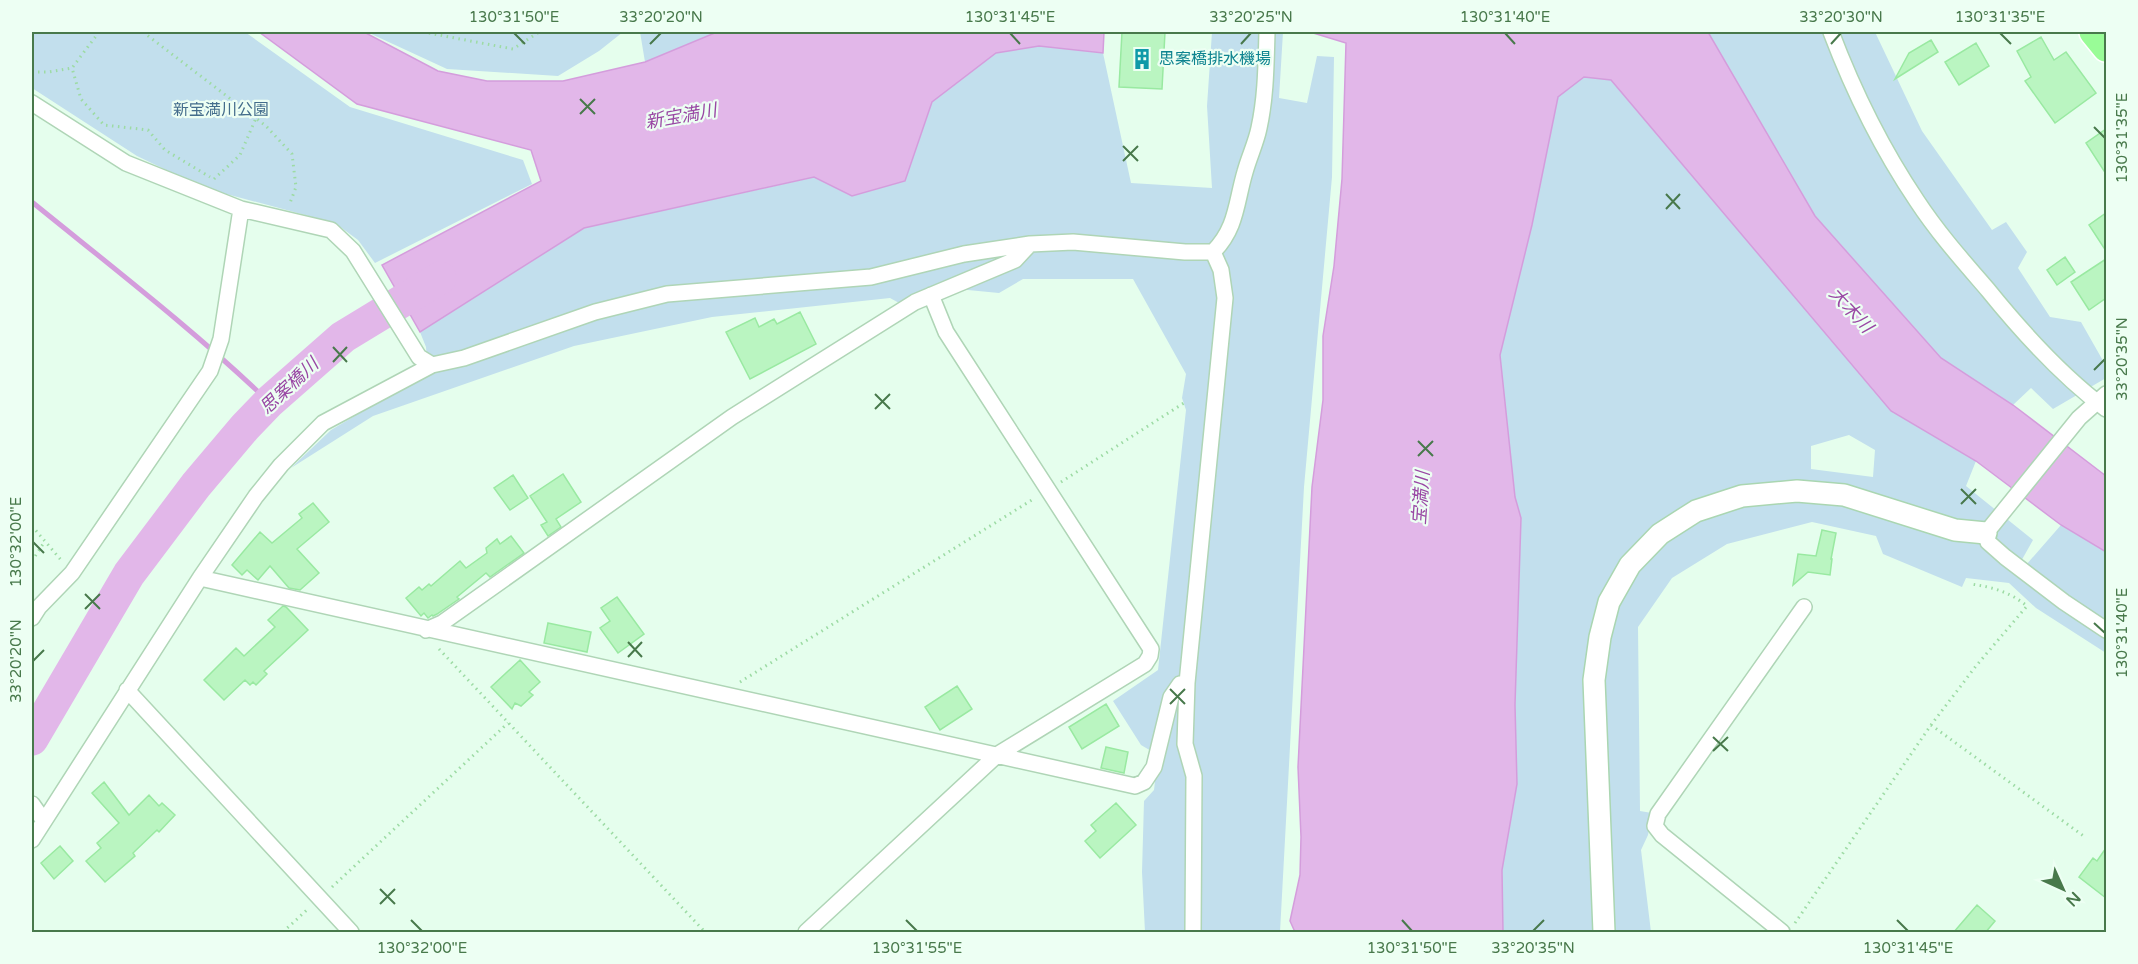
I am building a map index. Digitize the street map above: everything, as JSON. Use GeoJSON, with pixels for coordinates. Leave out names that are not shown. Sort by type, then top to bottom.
{"type":"FeatureCollection","features":[{"type":"Feature","properties":{"kind":"highway"},"geometry":{"type":"LineString","coordinates":[[2093,32],[2106,48]]}},
{"type":"Feature","properties":{"kind":"street"},"geometry":{"type":"LineString","coordinates":[[32,840],[127,690],[256,496],[280,465],[323,423],[425,361],[464,358],[595,312],[667,294],[871,277],[964,254],[1030,244],[1073,242],[1185,252],[1213,252],[1232,228],[1245,172],[1259,130],[1265,87],[1266,32]]}},
{"type":"Feature","properties":{"kind":"street"},"geometry":{"type":"LineString","coordinates":[[1831,32],[1849,80],[1917,200],[1946,241],[2035,344],[2103,401],[2079,418],[1986,533]]}},
{"type":"Feature","properties":{"kind":"street"},"geometry":{"type":"LineString","coordinates":[[32,103],[126,163],[241,208],[331,230],[353,251],[425,361]]}},
{"type":"Feature","properties":{"kind":"street"},"geometry":{"type":"LineString","coordinates":[[32,618],[39,607],[72,573],[210,371],[221,339],[241,208]]}},
{"type":"Feature","properties":{"kind":"street"},"geometry":{"type":"LineString","coordinates":[[426,630],[442,623],[732,417],[915,303],[1014,260],[1030,244]]}},
{"type":"Feature","properties":{"kind":"street"},"geometry":{"type":"LineString","coordinates":[[1193,933],[1194,776],[1185,744],[1187,683],[1225,298],[1221,270],[1213,252]]}},
{"type":"Feature","properties":{"kind":"street"},"geometry":{"type":"LineString","coordinates":[[806,933],[997,755],[1145,664],[1150,656],[1151,649],[946,332],[931,295]]}},
{"type":"Feature","properties":{"kind":"street"},"geometry":{"type":"LineString","coordinates":[[1604,933],[1594,680],[1600,637],[1609,602],[1630,565],[1660,534],[1696,511],[1742,496],[1797,491],[1844,495],[1955,530],[1986,533]]}},
{"type":"Feature","properties":{"kind":"street"},"geometry":{"type":"LineString","coordinates":[[1986,533],[1988,542],[2005,557],[2064,602],[2106,630]]}},
{"type":"Feature","properties":{"kind":"street"},"geometry":{"type":"LineString","coordinates":[[200,578],[1135,786],[1144,782],[1154,767],[1171,697],[1180,684],[1187,683]]}},
{"type":"Feature","properties":{"kind":"street"},"geometry":{"type":"LineString","coordinates":[[1788,928],[1662,835],[1655,826],[1658,814],[1804,607]]}},
{"type":"Feature","properties":{"kind":"street"},"geometry":{"type":"LineString","coordinates":[[127,690],[351,933]]}},
{"type":"Feature","properties":{"kind":"street"},"geometry":{"type":"LineString","coordinates":[[32,804],[44,821]]}},
{"type":"Feature","properties":{"kind":"path"},"geometry":{"type":"LineString","coordinates":[[32,72],[72,68],[99,32]]}},
{"type":"Feature","properties":{"kind":"path"},"geometry":{"type":"LineString","coordinates":[[143,32],[266,126],[292,154],[296,187],[284,219]]}},
{"type":"Feature","properties":{"kind":"path"},"geometry":{"type":"LineString","coordinates":[[423,32],[513,49],[539,32]]}},
{"type":"Feature","properties":{"kind":"path"},"geometry":{"type":"LineString","coordinates":[[72,68],[81,99],[104,125],[148,130],[165,150],[214,179]]}},
{"type":"Feature","properties":{"kind":"path"},"geometry":{"type":"LineString","coordinates":[[212,197],[214,179],[240,155],[256,118]]}},
{"type":"Feature","properties":{"kind":"path"},"geometry":{"type":"LineString","coordinates":[[721,694],[1187,401]]}},
{"type":"Feature","properties":{"kind":"path"},"geometry":{"type":"LineString","coordinates":[[32,526],[72,573]]}},
{"type":"Feature","properties":{"kind":"path"},"geometry":{"type":"LineString","coordinates":[[32,561],[45,541]]}},
{"type":"Feature","properties":{"kind":"path"},"geometry":{"type":"LineString","coordinates":[[1788,928],[1931,725],[1976,666],[2027,606],[1995,588],[1971,584]]}},
{"type":"Feature","properties":{"kind":"path"},"geometry":{"type":"LineString","coordinates":[[426,630],[432,641],[705,933]]}},
{"type":"Feature","properties":{"kind":"path"},"geometry":{"type":"LineString","coordinates":[[283,933],[508,723]]}},
{"type":"Feature","properties":{"kind":"path"},"geometry":{"type":"LineString","coordinates":[[1931,725],[2085,837]]}},
{"type":"Feature","properties":{"kind":"green space","name":"新宝満川公園"},"geometry":{"type":"Polygon","coordinates":[[[32,32],[245,32],[350,107],[523,160],[532,184],[375,263],[358,240],[335,223],[204,188],[137,156],[32,88],[32,32]]]}},
{"type":"Feature","properties":{"kind":"green space"},"geometry":{"type":"Polygon","coordinates":[[[367,32],[623,32],[599,51],[558,76],[447,69],[367,32]]]}},
{"type":"Feature","properties":{"kind":"green space"},"geometry":{"type":"Polygon","coordinates":[[[640,32],[717,32],[645,62],[640,32]]]}},
{"type":"Feature","properties":{"kind":"green space"},"geometry":{"type":"Polygon","coordinates":[[[1212,32],[1283,32],[1279,98],[1307,103],[1317,56],[1334,57],[1332,177],[1304,487],[1280,932],[1145,932],[1142,872],[1144,801],[1154,790],[1158,755],[1141,745],[1113,701],[1158,670],[1186,410],[1182,398],[1186,374],[1133,279],[1023,279],[999,293],[937,287],[901,304],[890,298],[712,317],[574,346],[373,416],[291,468],[331,430],[428,373],[426,347],[420,332],[584,228],[815,177],[852,196],[905,181],[932,102],[996,53],[1039,46],[1103,53],[1131,183],[1212,188],[1207,106],[1212,32]]]}},
{"type":"Feature","properties":{"kind":"green space"},"geometry":{"type":"Polygon","coordinates":[[[1708,32],[1875,32],[1922,131],[1992,230],[2006,222],[2027,252],[2018,268],[2050,317],[2081,322],[2106,366],[2106,378],[2053,409],[2031,388],[2013,405],[1941,358],[1815,216],[1708,32]]]}},
{"type":"Feature","properties":{"kind":"green space"},"geometry":{"type":"Polygon","coordinates":[[[1584,77],[1611,80],[1891,411],[1976,461],[1966,486],[2033,540],[2015,572],[2106,637],[2106,653],[2036,608],[2009,583],[1966,578],[1962,587],[1883,554],[1876,536],[1812,522],[1727,544],[1672,578],[1638,627],[1640,811],[1652,813],[1648,835],[1641,850],[1651,932],[1503,932],[1502,870],[1517,784],[1515,705],[1521,518],[1515,497],[1500,355],[1532,225],[1558,97],[1584,77]],[[1849,435],[1811,446],[1811,469],[1873,477],[1875,450],[1849,435]]]}},
{"type":"Feature","properties":{"kind":"green space"},"geometry":{"type":"Polygon","coordinates":[[[2061,525],[2106,552],[2106,627],[2026,565],[2061,525]]]}},
{"type":"Feature","properties":{"kind":"water","name":"新宝満川"},"geometry":{"type":"Polygon","coordinates":[[[259,32],[364,32],[438,71],[487,81],[563,81],[645,62],[717,32],[1104,32],[1103,53],[1039,46],[996,53],[932,102],[905,181],[852,196],[814,177],[584,228],[420,332],[382,265],[541,181],[531,150],[357,104],[259,32]]]}},
{"type":"Feature","properties":{"kind":"water"},"geometry":{"type":"Polygon","coordinates":[[[1310,32],[1708,32],[1815,216],[1941,358],[2013,405],[2106,476],[2106,552],[2061,525],[1976,461],[1891,411],[1611,80],[1584,77],[1558,97],[1532,225],[1500,355],[1515,497],[1521,518],[1515,705],[1517,784],[1502,870],[1503,932],[1295,932],[1290,921],[1300,875],[1298,767],[1312,487],[1323,400],[1323,336],[1334,266],[1342,179],[1346,43],[1310,32]]]}},
{"type":"Feature","properties":{"kind":"building","name":"思案橋排水機場"},"geometry":{"type":"Polygon","coordinates":[[[1122,32],[1165,32],[1162,89],[1119,87],[1122,32]]]}},
{"type":"Feature","properties":{"kind":"building"},"geometry":{"type":"Polygon","coordinates":[[[2041,37],[2054,60],[2066,52],[2096,93],[2055,123],[2025,81],[2031,77],[2017,51],[2041,37]]]}},
{"type":"Feature","properties":{"kind":"building"},"geometry":{"type":"Polygon","coordinates":[[[1931,40],[1938,52],[1895,79],[1909,53],[1931,40]]]}},
{"type":"Feature","properties":{"kind":"building"},"geometry":{"type":"Polygon","coordinates":[[[1976,43],[1989,66],[1959,85],[1945,62],[1976,43]]]}},
{"type":"Feature","properties":{"kind":"building"},"geometry":{"type":"Polygon","coordinates":[[[2106,129],[2106,174],[2086,143],[2106,129]]]}},
{"type":"Feature","properties":{"kind":"building"},"geometry":{"type":"Polygon","coordinates":[[[2106,213],[2106,251],[2089,225],[2106,213]]]}},
{"type":"Feature","properties":{"kind":"building"},"geometry":{"type":"Polygon","coordinates":[[[2065,257],[2075,272],[2057,285],[2047,270],[2065,257]]]}},
{"type":"Feature","properties":{"kind":"building"},"geometry":{"type":"Polygon","coordinates":[[[2106,259],[2106,298],[2089,310],[2071,282],[2106,259]]]}},
{"type":"Feature","properties":{"kind":"building"},"geometry":{"type":"Polygon","coordinates":[[[800,312],[816,344],[750,379],[726,332],[755,318],[759,327],[774,319],[777,324],[800,312]]]}},
{"type":"Feature","properties":{"kind":"building"},"geometry":{"type":"Polygon","coordinates":[[[563,474],[581,502],[556,519],[561,527],[548,536],[541,525],[547,522],[530,496],[563,474]]]}},
{"type":"Feature","properties":{"kind":"building"},"geometry":{"type":"Polygon","coordinates":[[[513,475],[528,498],[510,510],[494,488],[513,475]]]}},
{"type":"Feature","properties":{"kind":"building"},"geometry":{"type":"Polygon","coordinates":[[[313,503],[329,522],[297,549],[319,573],[300,590],[289,588],[270,566],[258,580],[247,570],[242,575],[232,565],[260,532],[272,543],[302,518],[299,514],[313,503]]]}},
{"type":"Feature","properties":{"kind":"building"},"geometry":{"type":"Polygon","coordinates":[[[1822,530],[1836,533],[1830,575],[1808,572],[1793,585],[1798,554],[1816,556],[1822,530]]]}},
{"type":"Feature","properties":{"kind":"building"},"geometry":{"type":"Polygon","coordinates":[[[511,536],[524,553],[490,577],[486,573],[457,597],[459,599],[437,614],[428,618],[424,613],[421,616],[406,598],[419,587],[422,590],[429,584],[431,586],[460,561],[466,568],[487,553],[486,548],[497,539],[500,544],[511,536]]]}},
{"type":"Feature","properties":{"kind":"building"},"geometry":{"type":"Polygon","coordinates":[[[617,597],[644,634],[618,653],[600,628],[610,621],[601,608],[617,597]]]}},
{"type":"Feature","properties":{"kind":"building"},"geometry":{"type":"Polygon","coordinates":[[[283,606],[308,630],[264,671],[267,674],[256,685],[253,682],[250,685],[245,680],[224,700],[204,680],[236,648],[244,656],[275,627],[268,620],[283,606]]]}},
{"type":"Feature","properties":{"kind":"building"},"geometry":{"type":"Polygon","coordinates":[[[548,623],[591,632],[587,652],[544,643],[548,623]]]}},
{"type":"Feature","properties":{"kind":"building"},"geometry":{"type":"Polygon","coordinates":[[[520,660],[540,682],[529,692],[533,695],[521,706],[515,703],[512,709],[491,687],[520,660]]]}},
{"type":"Feature","properties":{"kind":"building"},"geometry":{"type":"Polygon","coordinates":[[[957,686],[972,709],[940,730],[925,707],[957,686]]]}},
{"type":"Feature","properties":{"kind":"building"},"geometry":{"type":"Polygon","coordinates":[[[1106,704],[1119,726],[1082,749],[1069,727],[1106,704]]]}},
{"type":"Feature","properties":{"kind":"building"},"geometry":{"type":"Polygon","coordinates":[[[1106,747],[1128,752],[1124,773],[1101,768],[1106,747]]]}},
{"type":"Feature","properties":{"kind":"building"},"geometry":{"type":"Polygon","coordinates":[[[104,782],[129,815],[149,795],[159,806],[162,803],[175,815],[159,832],[157,830],[133,853],[135,856],[105,882],[86,861],[101,848],[97,843],[119,823],[92,793],[104,782]]]}},
{"type":"Feature","properties":{"kind":"building"},"geometry":{"type":"Polygon","coordinates":[[[1116,803],[1136,825],[1100,858],[1085,841],[1096,831],[1091,825],[1116,803]]]}},
{"type":"Feature","properties":{"kind":"building"},"geometry":{"type":"Polygon","coordinates":[[[60,846],[73,861],[54,879],[41,863],[60,846]]]}},
{"type":"Feature","properties":{"kind":"building"},"geometry":{"type":"Polygon","coordinates":[[[2106,848],[2106,898],[2079,877],[2093,858],[2097,861],[2106,848]]]}},
{"type":"Feature","properties":{"kind":"building"},"geometry":{"type":"Polygon","coordinates":[[[1977,905],[1995,921],[1985,933],[1953,933],[1977,905]]]}},
{"type":"Feature","properties":{"kind":"waterway"},"geometry":{"type":"LineString","coordinates":[[32,202],[182,324],[269,402]]}},
{"type":"Feature","properties":{"kind":"waterway","name":"思案橋川"},"geometry":{"type":"LineString","coordinates":[[32,739],[129,574],[196,485],[245,427],[269,402],[343,337],[440,278]]}},
{"type":"Feature","properties":{"kind":"place","name":"思案橋排水機場"},"geometry":{"type":"Point","coordinates":[1142,59]}},
{"type":"Feature","properties":{"kind":"water label","name":"大木川"},"geometry":{"type":"Point","coordinates":[1851,310]}},
{"type":"Feature","properties":{"kind":"water label","name":"宝満川"},"geometry":{"type":"Point","coordinates":[1421,498]}}]}
